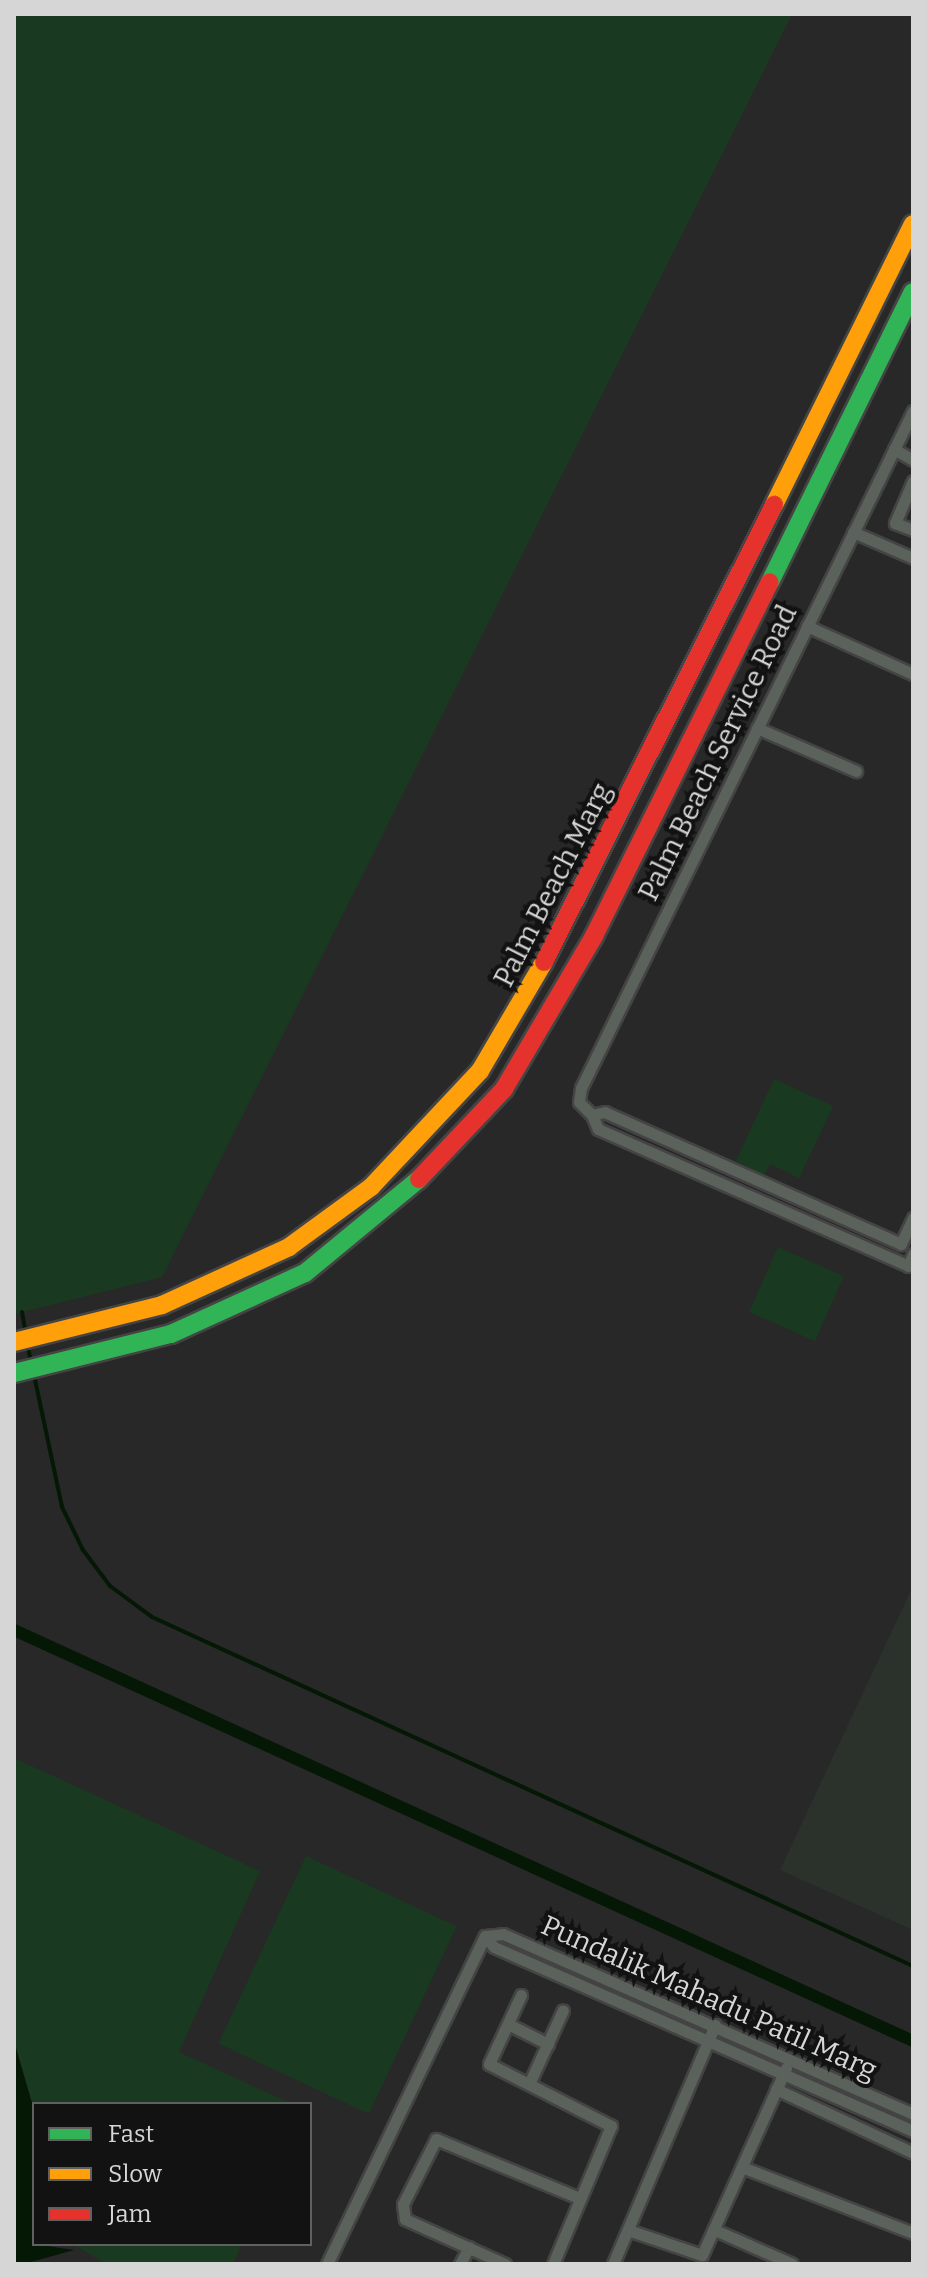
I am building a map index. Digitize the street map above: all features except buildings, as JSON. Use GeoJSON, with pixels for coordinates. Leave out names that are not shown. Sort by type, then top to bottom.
{"type":"FeatureCollection","features":[{"type":"Feature","properties":{"kind":"main road","name":"Palm Beach Marg"},"geometry":{"type":"LineString","coordinates":[[14,1342],[162,1305],[289,1247],[371,1187],[480,1071],[568,922],[913,224]]}},
{"type":"Feature","properties":{"kind":"main road","name":"Palm Beach Marg"},"geometry":{"type":"LineString","coordinates":[[14,1373],[171,1334],[305,1273],[390,1210],[504,1089],[594,936],[913,292]]}},
{"type":"Feature","properties":{"kind":"street","name":"Palm Beach Service Road"},"geometry":{"type":"LineString","coordinates":[[592,1115],[579,1102],[581,1088],[913,411]]}},
{"type":"Feature","properties":{"kind":"street"},"geometry":{"type":"LineString","coordinates":[[894,449],[913,460]]}},
{"type":"Feature","properties":{"kind":"street"},"geometry":{"type":"LineString","coordinates":[[913,481],[895,523],[913,530]]}},
{"type":"Feature","properties":{"kind":"street"},"geometry":{"type":"LineString","coordinates":[[853,532],[913,558]]}},
{"type":"Feature","properties":{"kind":"street"},"geometry":{"type":"LineString","coordinates":[[807,626],[913,674]]}},
{"type":"Feature","properties":{"kind":"street"},"geometry":{"type":"LineString","coordinates":[[757,728],[856,771]]}},
{"type":"Feature","properties":{"kind":"street"},"geometry":{"type":"LineString","coordinates":[[901,1244],[605,1112],[592,1115],[598,1129],[908,1266]]}},
{"type":"Feature","properties":{"kind":"street"},"geometry":{"type":"LineString","coordinates":[[908,1266],[901,1244],[913,1218]]}},
{"type":"Feature","properties":{"kind":"street"},"geometry":{"type":"LineString","coordinates":[[908,1266],[913,1254]]}},
{"type":"Feature","properties":{"kind":"street","name":"Pundalik Mahadu Patil Marg"},"geometry":{"type":"LineString","coordinates":[[485,1936],[503,1934],[913,2114]]}},
{"type":"Feature","properties":{"kind":"street"},"geometry":{"type":"LineString","coordinates":[[327,2264],[485,1936]]}},
{"type":"Feature","properties":{"kind":"street","name":"Pundalik Mahadu Patil Marg"},"geometry":{"type":"LineString","coordinates":[[485,1936],[494,1947],[707,2044],[913,2131]]}},
{"type":"Feature","properties":{"kind":"street"},"geometry":{"type":"LineString","coordinates":[[521,1995],[489,2064],[611,2126],[553,2264]]}},
{"type":"Feature","properties":{"kind":"street"},"geometry":{"type":"LineString","coordinates":[[529,2084],[563,2010]]}},
{"type":"Feature","properties":{"kind":"street"},"geometry":{"type":"LineString","coordinates":[[508,2024],[548,2044]]}},
{"type":"Feature","properties":{"kind":"street"},"geometry":{"type":"LineString","coordinates":[[613,2264],[715,2025]]}},
{"type":"Feature","properties":{"kind":"street"},"geometry":{"type":"LineString","coordinates":[[628,2230],[696,2256],[715,2230],[790,2060]]}},
{"type":"Feature","properties":{"kind":"street"},"geometry":{"type":"LineString","coordinates":[[776,2089],[913,2153]]}},
{"type":"Feature","properties":{"kind":"street"},"geometry":{"type":"LineString","coordinates":[[505,2264],[401,2211],[436,2139],[579,2198]]}},
{"type":"Feature","properties":{"kind":"street"},"geometry":{"type":"LineString","coordinates":[[742,2167],[913,2233]]}},
{"type":"Feature","properties":{"kind":"street"},"geometry":{"type":"LineString","coordinates":[[715,2230],[788,2263]]}},
{"type":"Feature","properties":{"kind":"street"},"geometry":{"type":"LineString","coordinates":[[460,2264],[469,2247]]}},
{"type":"Feature","properties":{"kind":"shaded area"},"geometry":{"type":"Polygon","coordinates":[[[913,1586],[913,1930],[780,1870],[913,1586]]]}},
{"type":"Feature","properties":{"kind":"shaded area"},"geometry":{"type":"Polygon","coordinates":[[[14,2041],[32,2103],[32,2246],[74,2250],[14,2264],[14,2041]]]}},
{"type":"Feature","properties":{"kind":"green space"},"geometry":{"type":"Polygon","coordinates":[[[14,14],[792,14],[162,1277],[14,1314],[14,14]]]}},
{"type":"Feature","properties":{"kind":"green space"},"geometry":{"type":"Polygon","coordinates":[[[774,1079],[833,1106],[799,1178],[770,1164],[764,1175],[736,1161],[774,1079]]]}},
{"type":"Feature","properties":{"kind":"green space"},"geometry":{"type":"Polygon","coordinates":[[[778,1247],[844,1276],[815,1341],[749,1312],[778,1247]]]}},
{"type":"Feature","properties":{"kind":"green space"},"geometry":{"type":"Polygon","coordinates":[[[14,1758],[260,1871],[179,2052],[288,2102],[32,2103],[14,2041],[14,1758]]]}},
{"type":"Feature","properties":{"kind":"green space"},"geometry":{"type":"Polygon","coordinates":[[[306,1856],[456,1926],[369,2114],[219,2044],[306,1856]]]}},
{"type":"Feature","properties":{"kind":"green space"},"geometry":{"type":"Polygon","coordinates":[[[76,2246],[241,2246],[233,2264],[106,2264],[76,2246]]]}},
{"type":"Feature","properties":{"kind":"waterway"},"geometry":{"type":"LineString","coordinates":[[22,1312],[26,1334]]}},
{"type":"Feature","properties":{"kind":"waterway"},"geometry":{"type":"LineString","coordinates":[[27,1343],[31,1362]]}},
{"type":"Feature","properties":{"kind":"waterway"},"geometry":{"type":"LineString","coordinates":[[34,1375],[62,1507],[83,1550],[110,1586],[152,1617],[913,1966]]}},
{"type":"Feature","properties":{"kind":"waterway"},"geometry":{"type":"LineString","coordinates":[[14,1630],[913,2041]]}},
{"type":"Feature","properties":{"kind":"traffic: fast"},"geometry":{"type":"LineString","coordinates":[[770,582],[913,292]]}},
{"type":"Feature","properties":{"kind":"traffic: fast"},"geometry":{"type":"LineString","coordinates":[[14,1373],[171,1334],[305,1273],[419,1179]]}},
{"type":"Feature","properties":{"kind":"traffic: slow"},"geometry":{"type":"LineString","coordinates":[[774,505],[913,224]]}},
{"type":"Feature","properties":{"kind":"traffic: slow"},"geometry":{"type":"LineString","coordinates":[[14,1342],[162,1305],[289,1247],[371,1187],[480,1071],[544,962]]}},
{"type":"Feature","properties":{"kind":"traffic: jam"},"geometry":{"type":"LineString","coordinates":[[544,962],[774,505]]}},
{"type":"Feature","properties":{"kind":"traffic: jam"},"geometry":{"type":"LineString","coordinates":[[419,1179],[504,1089],[594,936],[770,582]]}}]}
